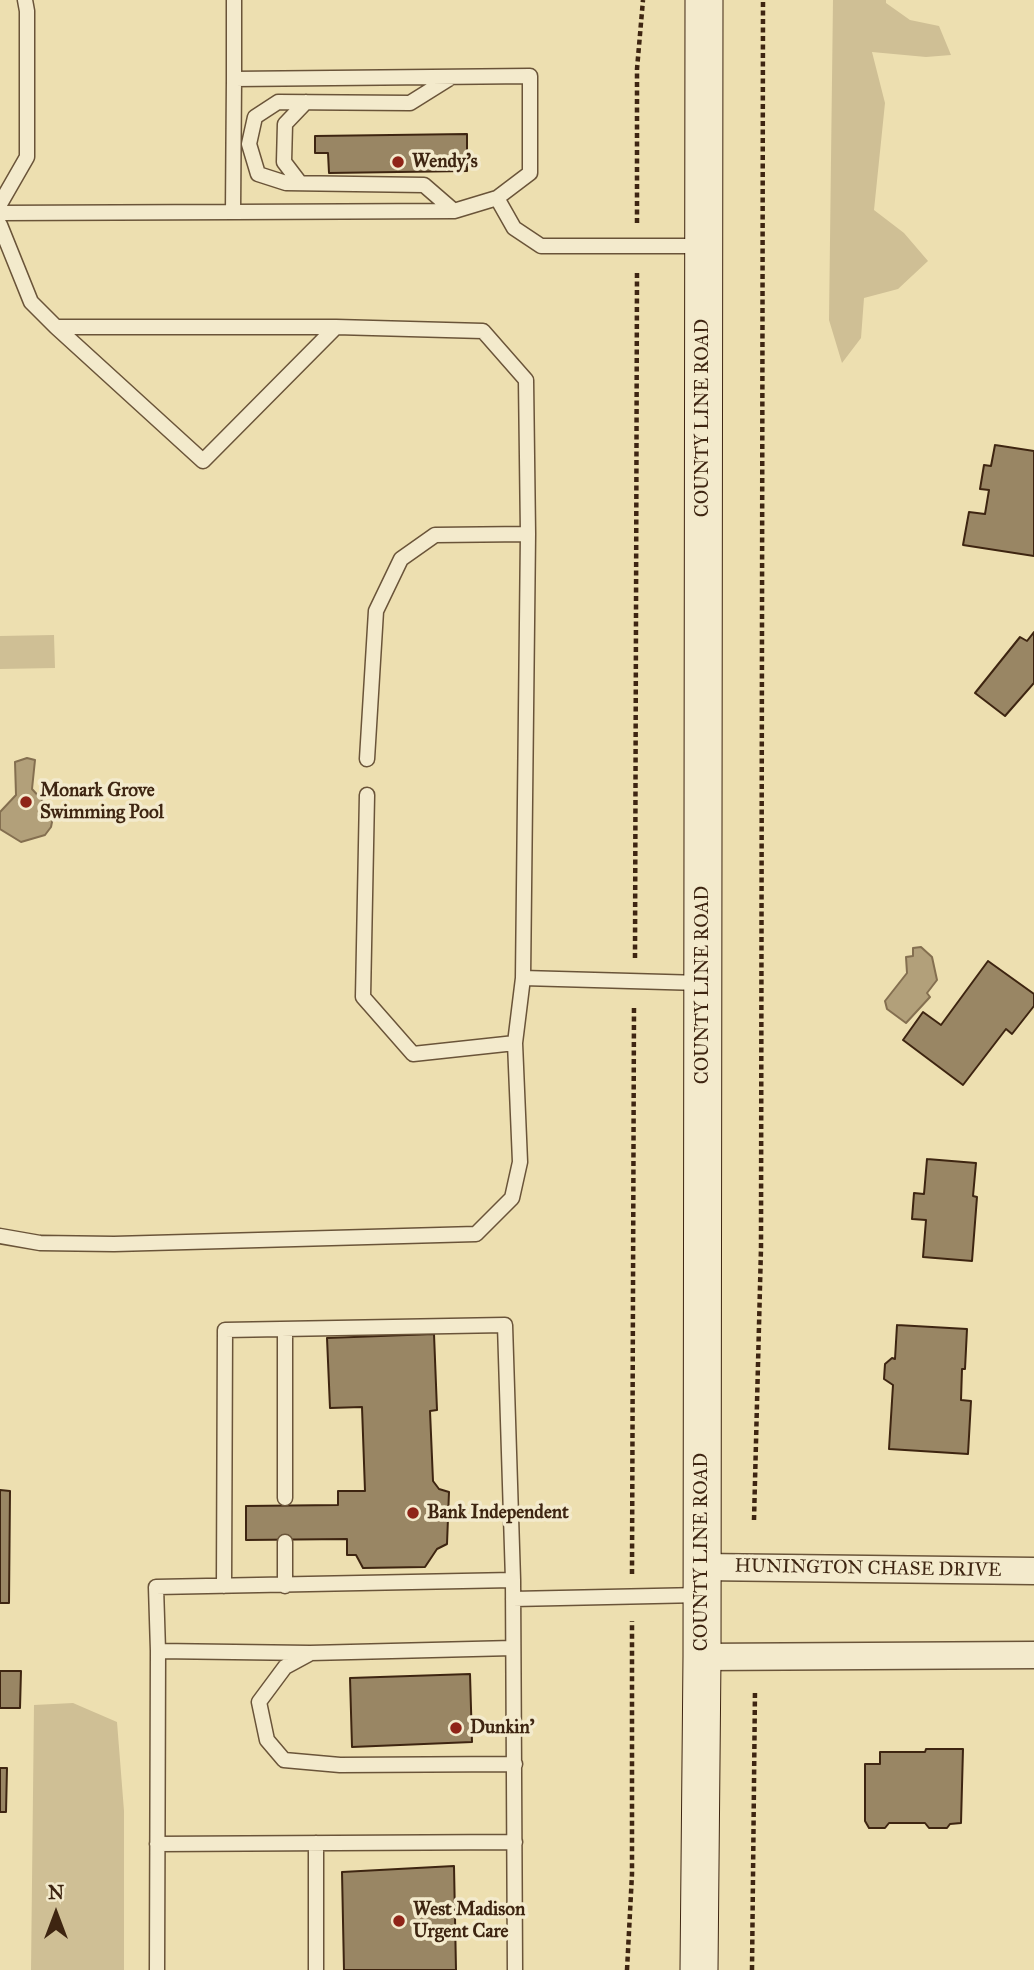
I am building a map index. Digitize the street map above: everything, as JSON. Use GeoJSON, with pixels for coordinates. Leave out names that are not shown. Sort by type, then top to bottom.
{"type":"FeatureCollection","features":[{"type":"Feature","properties":{"kind":"main road","name":"COUNTY LINE ROAD"},"geometry":{"type":"LineString","coordinates":[[699,1970],[702,1657],[704,0]]}},
{"type":"Feature","properties":{"kind":"street","name":"HUNINGTON CHASE DRIVE"},"geometry":{"type":"LineString","coordinates":[[702,1581],[1034,1571]]}},
{"type":"Feature","properties":{"kind":"street"},"geometry":{"type":"LineString","coordinates":[[702,1657],[1034,1656]]}},
{"type":"Feature","properties":{"kind":"lane"},"geometry":{"type":"LineString","coordinates":[[0,204],[27,157],[25,0]]}},
{"type":"Feature","properties":{"kind":"lane"},"geometry":{"type":"LineString","coordinates":[[233,212],[234,0]]}},
{"type":"Feature","properties":{"kind":"lane"},"geometry":{"type":"LineString","coordinates":[[0,213],[454,211],[497,198],[530,173],[530,76],[234,79]]}},
{"type":"Feature","properties":{"kind":"lane"},"geometry":{"type":"LineString","coordinates":[[451,77],[410,103],[278,103],[255,117],[249,144],[258,174],[286,183],[424,184],[454,211]]}},
{"type":"Feature","properties":{"kind":"lane"},"geometry":{"type":"LineString","coordinates":[[300,183],[284,162],[285,124],[306,103]]}},
{"type":"Feature","properties":{"kind":"lane"},"geometry":{"type":"LineString","coordinates":[[497,198],[514,228],[541,246],[704,246]]}},
{"type":"Feature","properties":{"kind":"lane"},"geometry":{"type":"LineString","coordinates":[[0,225],[31,302],[203,461],[336,327]]}},
{"type":"Feature","properties":{"kind":"lane"},"geometry":{"type":"LineString","coordinates":[[0,1236],[40,1243],[114,1244],[476,1234],[512,1198],[520,1162],[515,1043],[523,978],[528,534],[526,380],[483,331],[336,327],[56,327]]}},
{"type":"Feature","properties":{"kind":"lane"},"geometry":{"type":"LineString","coordinates":[[367,760],[376,611],[401,559],[435,535],[528,534]]}},
{"type":"Feature","properties":{"kind":"lane"},"geometry":{"type":"LineString","coordinates":[[367,795],[363,997],[414,1054],[515,1043]]}},
{"type":"Feature","properties":{"kind":"lane"},"geometry":{"type":"LineString","coordinates":[[523,978],[703,984]]}},
{"type":"Feature","properties":{"kind":"lane"},"geometry":{"type":"LineString","coordinates":[[224,1586],[225,1330],[505,1325],[513,1580],[515,1970]]}},
{"type":"Feature","properties":{"kind":"lane"},"geometry":{"type":"LineString","coordinates":[[285,1329],[285,1498]]}},
{"type":"Feature","properties":{"kind":"lane"},"geometry":{"type":"LineString","coordinates":[[285,1542],[285,1586]]}},
{"type":"Feature","properties":{"kind":"lane"},"geometry":{"type":"LineString","coordinates":[[157,1970],[156,1587],[513,1580]]}},
{"type":"Feature","properties":{"kind":"lane"},"geometry":{"type":"LineString","coordinates":[[513,1599],[702,1581]]}},
{"type":"Feature","properties":{"kind":"lane"},"geometry":{"type":"LineString","coordinates":[[158,1651],[310,1653],[513,1648]]}},
{"type":"Feature","properties":{"kind":"lane"},"geometry":{"type":"LineString","coordinates":[[310,1653],[285,1667],[259,1702],[267,1740],[284,1760],[340,1765],[515,1764]]}},
{"type":"Feature","properties":{"kind":"lane"},"geometry":{"type":"LineString","coordinates":[[157,1844],[515,1842]]}},
{"type":"Feature","properties":{"kind":"lane"},"geometry":{"type":"LineString","coordinates":[[316,1843],[316,1970]]}},
{"type":"Feature","properties":{"kind":"path"},"geometry":{"type":"LineString","coordinates":[[754,1520],[761,1248],[762,0]]}},
{"type":"Feature","properties":{"kind":"path"},"geometry":{"type":"LineString","coordinates":[[752,1970],[755,1690]]}},
{"type":"Feature","properties":{"kind":"shaded area"},"geometry":{"type":"Polygon","coordinates":[[[833,0],[886,0],[886,3],[910,20],[939,26],[951,55],[926,57],[872,52],[885,103],[874,210],[904,233],[928,261],[898,289],[864,298],[861,338],[842,363],[829,320],[833,0]]]}},
{"type":"Feature","properties":{"kind":"shaded area"},"geometry":{"type":"Polygon","coordinates":[[[54,635],[55,668],[0,669],[0,636],[54,635]]]}},
{"type":"Feature","properties":{"kind":"shaded area","name":"Monark Grove Swimming Pool"},"geometry":{"type":"Polygon","coordinates":[[[27,758],[35,760],[32,789],[51,810],[53,817],[51,827],[45,835],[21,842],[0,829],[0,812],[16,795],[15,762],[27,758]]]}},
{"type":"Feature","properties":{"kind":"shaded area"},"geometry":{"type":"Polygon","coordinates":[[[921,947],[932,957],[937,980],[927,993],[930,997],[906,1023],[887,1009],[885,1001],[907,973],[906,957],[913,956],[913,948],[921,947]]]}},
{"type":"Feature","properties":{"kind":"shaded area"},"geometry":{"type":"Polygon","coordinates":[[[73,1703],[117,1722],[124,1811],[124,1970],[31,1970],[34,1705],[73,1703]]]}},
{"type":"Feature","properties":{"kind":"building","name":"Wendy's"},"geometry":{"type":"Polygon","coordinates":[[[467,134],[467,171],[329,173],[328,153],[315,153],[315,136],[467,134]]]}},
{"type":"Feature","properties":{"kind":"building"},"geometry":{"type":"Polygon","coordinates":[[[995,445],[1034,451],[1034,556],[963,545],[969,512],[985,514],[989,490],[980,489],[984,465],[991,466],[995,445]]]}},
{"type":"Feature","properties":{"kind":"building"},"geometry":{"type":"Polygon","coordinates":[[[1034,632],[1034,683],[1005,716],[975,693],[1020,637],[1027,641],[1034,632]]]}},
{"type":"Feature","properties":{"kind":"building"},"geometry":{"type":"Polygon","coordinates":[[[988,961],[1034,994],[1034,1006],[1012,1034],[1006,1029],[963,1085],[903,1040],[923,1012],[941,1025],[988,961]]]}},
{"type":"Feature","properties":{"kind":"building"},"geometry":{"type":"Polygon","coordinates":[[[927,1159],[976,1163],[973,1196],[977,1197],[972,1261],[923,1257],[926,1220],[912,1219],[914,1193],[924,1194],[927,1159]]]}},
{"type":"Feature","properties":{"kind":"building"},"geometry":{"type":"Polygon","coordinates":[[[897,1325],[967,1329],[961,1400],[971,1401],[968,1454],[889,1449],[893,1385],[884,1379],[885,1364],[892,1358],[895,1359],[897,1325]]]}},
{"type":"Feature","properties":{"kind":"building"},"geometry":{"type":"Polygon","coordinates":[[[434,1334],[437,1410],[430,1411],[433,1481],[439,1489],[449,1492],[447,1544],[437,1549],[425,1567],[363,1568],[356,1555],[347,1555],[347,1539],[246,1540],[246,1506],[338,1505],[338,1491],[365,1491],[362,1407],[330,1408],[327,1338],[434,1334]]]}},
{"type":"Feature","properties":{"kind":"building"},"geometry":{"type":"Polygon","coordinates":[[[0,1490],[10,1491],[9,1603],[0,1603],[0,1490]]]}},
{"type":"Feature","properties":{"kind":"building"},"geometry":{"type":"Polygon","coordinates":[[[0,1671],[21,1671],[20,1708],[0,1708],[0,1671]]]}},
{"type":"Feature","properties":{"kind":"building"},"geometry":{"type":"Polygon","coordinates":[[[470,1674],[472,1742],[352,1747],[350,1678],[470,1674]]]}},
{"type":"Feature","properties":{"kind":"building"},"geometry":{"type":"Polygon","coordinates":[[[926,1749],[963,1749],[961,1823],[950,1824],[947,1828],[929,1828],[925,1823],[889,1823],[885,1828],[869,1828],[865,1821],[865,1764],[880,1764],[880,1752],[925,1752],[926,1749]]]}},
{"type":"Feature","properties":{"kind":"building"},"geometry":{"type":"Polygon","coordinates":[[[0,1768],[7,1768],[6,1812],[0,1812],[0,1768]]]}},
{"type":"Feature","properties":{"kind":"building","name":"West Madison Urgent Care"},"geometry":{"type":"Polygon","coordinates":[[[454,1866],[456,1970],[344,1970],[342,1872],[454,1866]]]}},
{"type":"Feature","properties":{"kind":"place","name":"Wendy's"},"geometry":{"type":"Point","coordinates":[398,162]}},
{"type":"Feature","properties":{"kind":"place","name":"Monark Grove Swimming Pool"},"geometry":{"type":"Point","coordinates":[26,802]}},
{"type":"Feature","properties":{"kind":"place","name":"Bank Independent"},"geometry":{"type":"Point","coordinates":[413,1513]}},
{"type":"Feature","properties":{"kind":"place","name":"Dunkin'"},"geometry":{"type":"Point","coordinates":[456,1728]}},
{"type":"Feature","properties":{"kind":"place","name":"West Madison Urgent Care"},"geometry":{"type":"Point","coordinates":[399,1921]}}]}
